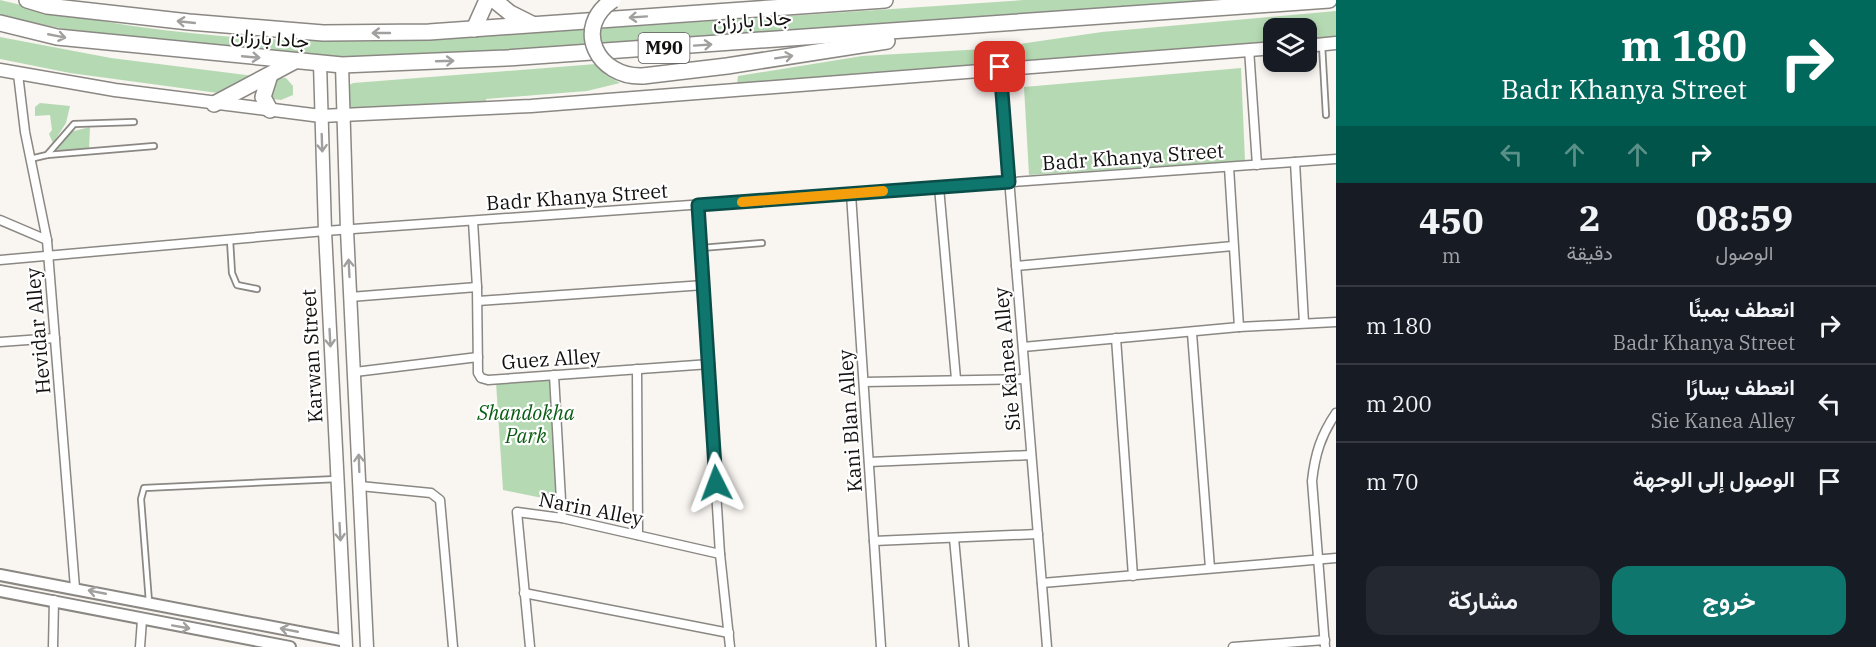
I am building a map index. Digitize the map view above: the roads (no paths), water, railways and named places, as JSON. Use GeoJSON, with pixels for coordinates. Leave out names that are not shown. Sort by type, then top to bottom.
{"type":"FeatureCollection","features":[{"type":"Feature","properties":{"kind":"highway","name":"جادا بارزان"},"geometry":{"type":"LineString","coordinates":[[27,0],[47,6],[189,22],[323,33],[474,29],[885,0]]}},
{"type":"Feature","properties":{"kind":"highway"},"geometry":{"type":"LineString","coordinates":[[474,29],[486,0]]}},
{"type":"Feature","properties":{"kind":"highway"},"geometry":{"type":"LineString","coordinates":[[494,0],[510,13],[535,25]]}},
{"type":"Feature","properties":{"kind":"highway"},"geometry":{"type":"LineString","coordinates":[[613,0],[597,16],[593,28],[593,42],[597,54],[606,66],[619,74],[643,76],[727,66],[1008,24]]}},
{"type":"Feature","properties":{"kind":"highway","name":"جادا بارزان"},"geometry":{"type":"LineString","coordinates":[[0,23],[57,37],[342,65],[506,58],[1329,0]]}},
{"type":"Feature","properties":{"kind":"highway"},"geometry":{"type":"LineString","coordinates":[[214,104],[295,61]]}},
{"type":"Feature","properties":{"kind":"highway"},"geometry":{"type":"LineString","coordinates":[[270,75],[263,97],[270,110]]}},
{"type":"Feature","properties":{"kind":"main road"},"geometry":{"type":"LineString","coordinates":[[1317,45],[1336,44]]}},
{"type":"Feature","properties":{"kind":"main road"},"geometry":{"type":"LineString","coordinates":[[0,70],[214,104],[321,116],[343,116],[531,106],[1000,67],[1263,48]]}},
{"type":"Feature","properties":{"kind":"main road","name":"Karwan Street"},"geometry":{"type":"LineString","coordinates":[[320,63],[325,231],[346,644]]}},
{"type":"Feature","properties":{"kind":"main road","name":"Karwan Street"},"geometry":{"type":"LineString","coordinates":[[342,65],[350,297],[370,646]]}},
{"type":"Feature","properties":{"kind":"main road"},"geometry":{"type":"LineString","coordinates":[[346,644],[370,646]]}},
{"type":"Feature","properties":{"kind":"street"},"geometry":{"type":"LineString","coordinates":[[1249,49],[1257,165]]}},
{"type":"Feature","properties":{"kind":"street","name":"Sie Kanea Alley"},"geometry":{"type":"LineString","coordinates":[[1000,67],[1047,647]]}},
{"type":"Feature","properties":{"kind":"street","name":"Hevidar Alley"},"geometry":{"type":"LineString","coordinates":[[18,74],[30,159],[47,240],[75,588]]}},
{"type":"Feature","properties":{"kind":"street","name":"Badr Khanya Street"},"geometry":{"type":"LineString","coordinates":[[0,260],[325,231],[1336,159]]}},
{"type":"Feature","properties":{"kind":"street"},"geometry":{"type":"LineString","coordinates":[[1295,162],[1304,323]]}},
{"type":"Feature","properties":{"kind":"street"},"geometry":{"type":"LineString","coordinates":[[1229,167],[1239,327]]}},
{"type":"Feature","properties":{"kind":"street"},"geometry":{"type":"LineString","coordinates":[[939,187],[956,379]]}},
{"type":"Feature","properties":{"kind":"street","name":"Kani Blan Alley"},"geometry":{"type":"LineString","coordinates":[[851,194],[881,647]]}},
{"type":"Feature","properties":{"kind":"street"},"geometry":{"type":"LineString","coordinates":[[698,205],[710,364],[720,554],[730,647]]}},
{"type":"Feature","properties":{"kind":"street"},"geometry":{"type":"LineString","coordinates":[[0,220],[47,240]]}},
{"type":"Feature","properties":{"kind":"street","name":"Guez Alley"},"geometry":{"type":"LineString","coordinates":[[473,220],[478,301],[478,373],[481,378],[488,380],[710,364]]}},
{"type":"Feature","properties":{"kind":"street"},"geometry":{"type":"LineString","coordinates":[[1016,266],[1233,246]]}},
{"type":"Feature","properties":{"kind":"street"},"geometry":{"type":"LineString","coordinates":[[478,301],[704,285]]}},
{"type":"Feature","properties":{"kind":"street"},"geometry":{"type":"LineString","coordinates":[[350,297],[477,287]]}},
{"type":"Feature","properties":{"kind":"street"},"geometry":{"type":"LineString","coordinates":[[1023,347],[1239,327],[1336,322]]}},
{"type":"Feature","properties":{"kind":"street"},"geometry":{"type":"LineString","coordinates":[[1192,333],[1210,568]]}},
{"type":"Feature","properties":{"kind":"street"},"geometry":{"type":"LineString","coordinates":[[0,342],[55,338]]}},
{"type":"Feature","properties":{"kind":"street"},"geometry":{"type":"LineString","coordinates":[[1116,338],[1133,576]]}},
{"type":"Feature","properties":{"kind":"street"},"geometry":{"type":"LineString","coordinates":[[355,372],[478,357]]}},
{"type":"Feature","properties":{"kind":"street"},"geometry":{"type":"LineString","coordinates":[[637,369],[638,535]]}},
{"type":"Feature","properties":{"kind":"street"},"geometry":{"type":"LineString","coordinates":[[554,375],[562,518]]}},
{"type":"Feature","properties":{"kind":"street"},"geometry":{"type":"LineString","coordinates":[[864,382],[1025,379]]}},
{"type":"Feature","properties":{"kind":"street"},"geometry":{"type":"LineString","coordinates":[[1233,647],[1325,644],[1312,481],[1315,453],[1324,430],[1336,413]]}},
{"type":"Feature","properties":{"kind":"street"},"geometry":{"type":"LineString","coordinates":[[869,462],[1031,455]]}},
{"type":"Feature","properties":{"kind":"street"},"geometry":{"type":"LineString","coordinates":[[360,486],[431,493],[440,500],[453,647]]}},
{"type":"Feature","properties":{"kind":"street","name":"Narin Alley"},"geometry":{"type":"LineString","coordinates":[[530,647],[517,512],[562,518],[720,554]]}},
{"type":"Feature","properties":{"kind":"street"},"geometry":{"type":"LineString","coordinates":[[874,541],[1038,534]]}},
{"type":"Feature","properties":{"kind":"street"},"geometry":{"type":"LineString","coordinates":[[954,538],[964,647]]}},
{"type":"Feature","properties":{"kind":"street"},"geometry":{"type":"LineString","coordinates":[[1042,583],[1336,558]]}},
{"type":"Feature","properties":{"kind":"street"},"geometry":{"type":"LineString","coordinates":[[0,575],[149,602],[346,644]]}},
{"type":"Feature","properties":{"kind":"street"},"geometry":{"type":"LineString","coordinates":[[0,591],[290,647]]}},
{"type":"Feature","properties":{"kind":"street"},"geometry":{"type":"LineString","coordinates":[[524,593],[729,633]]}},
{"type":"Feature","properties":{"kind":"street"},"geometry":{"type":"LineString","coordinates":[[53,647],[54,600]]}},
{"type":"Feature","properties":{"kind":"street"},"geometry":{"type":"LineString","coordinates":[[140,647],[142,620]]}},
{"type":"Feature","properties":{"kind":"lane"},"geometry":{"type":"LineString","coordinates":[[1322,45],[1326,115]]}},
{"type":"Feature","properties":{"kind":"lane"},"geometry":{"type":"LineString","coordinates":[[48,155],[74,124],[134,122]]}},
{"type":"Feature","properties":{"kind":"lane"},"geometry":{"type":"LineString","coordinates":[[30,159],[48,155],[154,146]]}},
{"type":"Feature","properties":{"kind":"lane"},"geometry":{"type":"LineString","coordinates":[[230,240],[232,273],[237,285],[257,288]]}},
{"type":"Feature","properties":{"kind":"lane"},"geometry":{"type":"LineString","coordinates":[[701,248],[762,243]]}},
{"type":"Feature","properties":{"kind":"lane"},"geometry":{"type":"LineString","coordinates":[[149,602],[141,499],[144,488],[338,479]]}},
{"type":"Feature","properties":{"kind":"park label","name":"Shandokha Park"},"geometry":{"type":"Point","coordinates":[526,424]}}]}
